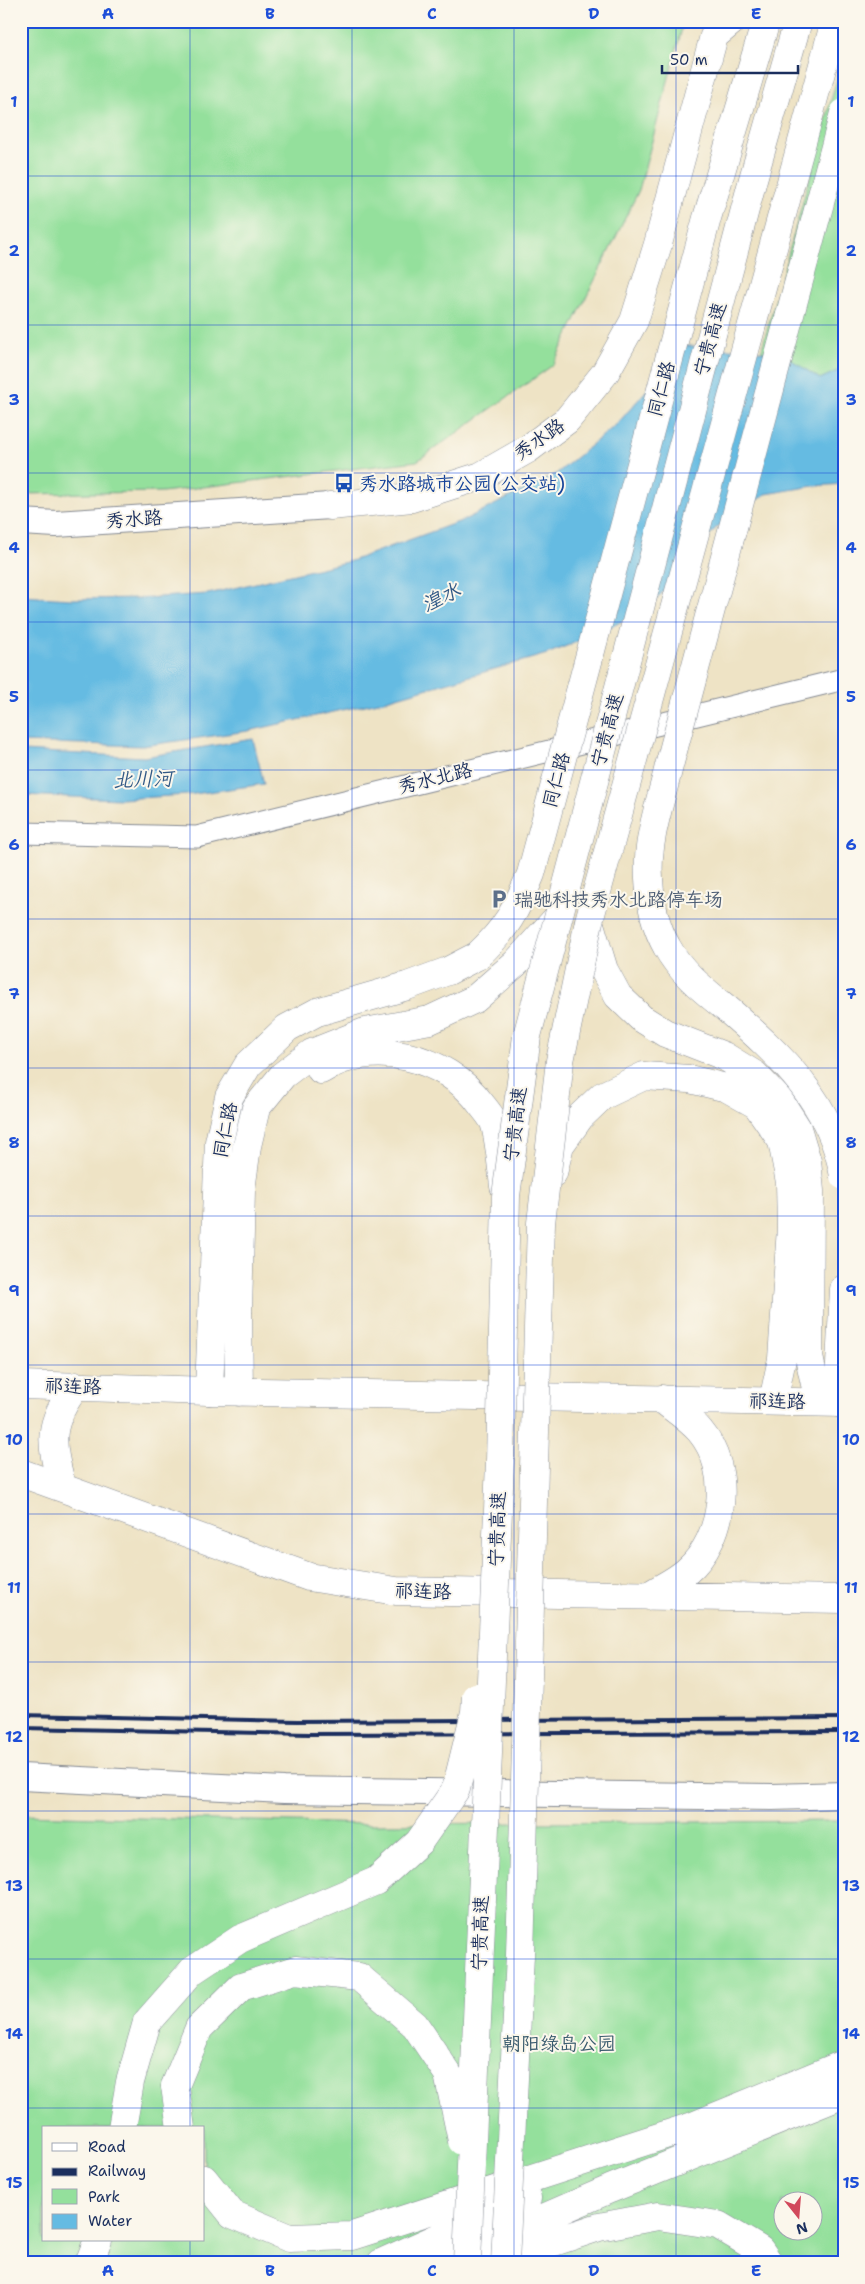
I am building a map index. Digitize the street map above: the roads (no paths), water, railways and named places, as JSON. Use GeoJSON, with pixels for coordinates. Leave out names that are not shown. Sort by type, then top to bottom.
{"type":"FeatureCollection","features":[{"type":"Feature","properties":{"kind":"main road","name":"秀水路"},"geometry":{"type":"LineString","coordinates":[[330,506],[412,498],[480,476],[528,449],[567,420],[606,373],[634,321],[658,244],[714,36],[732,21]]}},
{"type":"Feature","properties":{"kind":"main road","name":"同仁路"},"geometry":{"type":"LineString","coordinates":[[209,1392],[219,1142],[229,1097],[248,1065],[287,1028],[317,1012],[448,972],[477,956],[498,936],[517,908],[531,874],[705,227],[766,21]]}},
{"type":"Feature","properties":{"kind":"main road","name":"宁贵高速"},"geometry":{"type":"LineString","coordinates":[[467,2263],[500,1462],[506,1196],[527,1036],[753,179],[798,21]]}},
{"type":"Feature","properties":{"kind":"main road","name":"宁贵高速"},"geometry":{"type":"LineString","coordinates":[[503,2257],[520,1955],[541,1223],[560,1061],[589,921],[835,21]]}},
{"type":"Feature","properties":{"kind":"main road"},"geometry":{"type":"LineString","coordinates":[[844,113],[669,766],[652,838],[649,876],[653,912],[667,947],[684,972],[761,1038],[812,1094],[829,1127],[841,1160],[844,1176]]}},
{"type":"Feature","properties":{"kind":"main road"},"geometry":{"type":"LineString","coordinates":[[249,1392],[256,1305],[258,1180],[262,1142],[273,1118],[294,1087],[367,1042],[430,1020],[475,999],[516,963],[557,918]]}},
{"type":"Feature","properties":{"kind":"main road"},"geometry":{"type":"LineString","coordinates":[[589,921],[604,970],[618,996],[641,1018],[657,1028],[724,1056],[755,1075],[779,1100],[797,1128],[807,1162],[810,1191],[809,1357],[834,1402]]}},
{"type":"Feature","properties":{"kind":"main road"},"geometry":{"type":"LineString","coordinates":[[367,1042],[441,1068],[472,1092],[494,1122],[506,1196]]}},
{"type":"Feature","properties":{"kind":"main road"},"geometry":{"type":"LineString","coordinates":[[541,1223],[560,1145],[580,1117],[602,1096],[644,1076],[689,1078],[727,1088],[757,1105],[782,1141],[790,1182],[791,1228],[782,1359],[772,1401]]}},
{"type":"Feature","properties":{"kind":"main road"},"geometry":{"type":"LineString","coordinates":[[834,1402],[843,1299]]}},
{"type":"Feature","properties":{"kind":"main road","name":"祁连路"},"geometry":{"type":"LineString","coordinates":[[21,1385],[209,1392],[834,1402]]}},
{"type":"Feature","properties":{"kind":"main road"},"geometry":{"type":"LineString","coordinates":[[62,1486],[54,1457],[54,1428],[61,1406],[76,1386]]}},
{"type":"Feature","properties":{"kind":"main road"},"geometry":{"type":"LineString","coordinates":[[648,1596],[687,1571],[708,1546],[719,1517],[721,1485],[714,1456],[700,1431],[662,1399]]}},
{"type":"Feature","properties":{"kind":"main road"},"geometry":{"type":"LineString","coordinates":[[122,2126],[130,2082],[147,2022],[192,1971],[240,1939],[376,1881],[419,1842],[456,1789],[475,1712],[500,1462]]}},
{"type":"Feature","properties":{"kind":"main road","name":"祁连路"},"geometry":{"type":"LineString","coordinates":[[21,1473],[62,1486],[309,1577],[396,1591],[844,1599]]}},
{"type":"Feature","properties":{"kind":"main road"},"geometry":{"type":"LineString","coordinates":[[181,2126],[175,2086],[195,2036],[199,2028],[241,1987],[295,1970],[359,1977],[415,2025],[448,2074],[462,2143],[469,2215]]}},
{"type":"Feature","properties":{"kind":"main road"},"geometry":{"type":"LineString","coordinates":[[381,2263],[693,2126],[844,2064]]}},
{"type":"Feature","properties":{"kind":"main road"},"geometry":{"type":"LineString","coordinates":[[440,2263],[610,2189],[844,2094]]}},
{"type":"Feature","properties":{"kind":"main road"},"geometry":{"type":"LineString","coordinates":[[205,2180],[232,2214],[289,2238],[352,2236],[693,2126]]}},
{"type":"Feature","properties":{"kind":"main road"},"geometry":{"type":"LineString","coordinates":[[503,2257],[599,2227],[658,2216],[718,2225],[760,2250],[769,2263]]}},
{"type":"Feature","properties":{"kind":"main road"},"geometry":{"type":"LineString","coordinates":[[89,2263],[97,2242]]}},
{"type":"Feature","properties":{"kind":"street","name":"秀水路"},"geometry":{"type":"LineString","coordinates":[[21,522],[56,524],[330,506]]}},
{"type":"Feature","properties":{"kind":"street","name":"秀水北路"},"geometry":{"type":"LineString","coordinates":[[21,833],[197,837],[844,679]]}},
{"type":"Feature","properties":{"kind":"street"},"geometry":{"type":"LineString","coordinates":[[21,1778],[284,1790],[772,1797],[844,1796]]}},
{"type":"Feature","properties":{"kind":"water","name":"湟水"},"geometry":{"type":"Polygon","coordinates":[[[677,345],[781,353],[820,379],[844,368],[844,484],[813,486],[766,494],[716,528],[656,600],[641,612],[596,634],[547,654],[383,701],[248,731],[142,746],[21,742],[21,596],[71,599],[145,598],[208,594],[351,561],[464,520],[556,474],[617,424],[646,391],[677,345]]]}},
{"type":"Feature","properties":{"kind":"water","name":"北川河"},"geometry":{"type":"Polygon","coordinates":[[[253,739],[264,784],[187,795],[121,799],[21,795],[21,751],[144,757],[253,739]]]}},
{"type":"Feature","properties":{"kind":"railway"},"geometry":{"type":"LineString","coordinates":[[21,1715],[297,1721],[844,1718]]}},
{"type":"Feature","properties":{"kind":"railway"},"geometry":{"type":"LineString","coordinates":[[21,1728],[309,1734],[844,1732]]}},
{"type":"Feature","properties":{"kind":"place","name":"秀水路城市公园(公交站)"},"geometry":{"type":"Point","coordinates":[344,483]}},
{"type":"Feature","properties":{"kind":"place","name":"瑞驰科技秀水北路停车场"},"geometry":{"type":"Point","coordinates":[499,899]}},
{"type":"Feature","properties":{"kind":"park label","name":"朝阳绿岛公园"},"geometry":{"type":"Point","coordinates":[559,2043]}}]}
